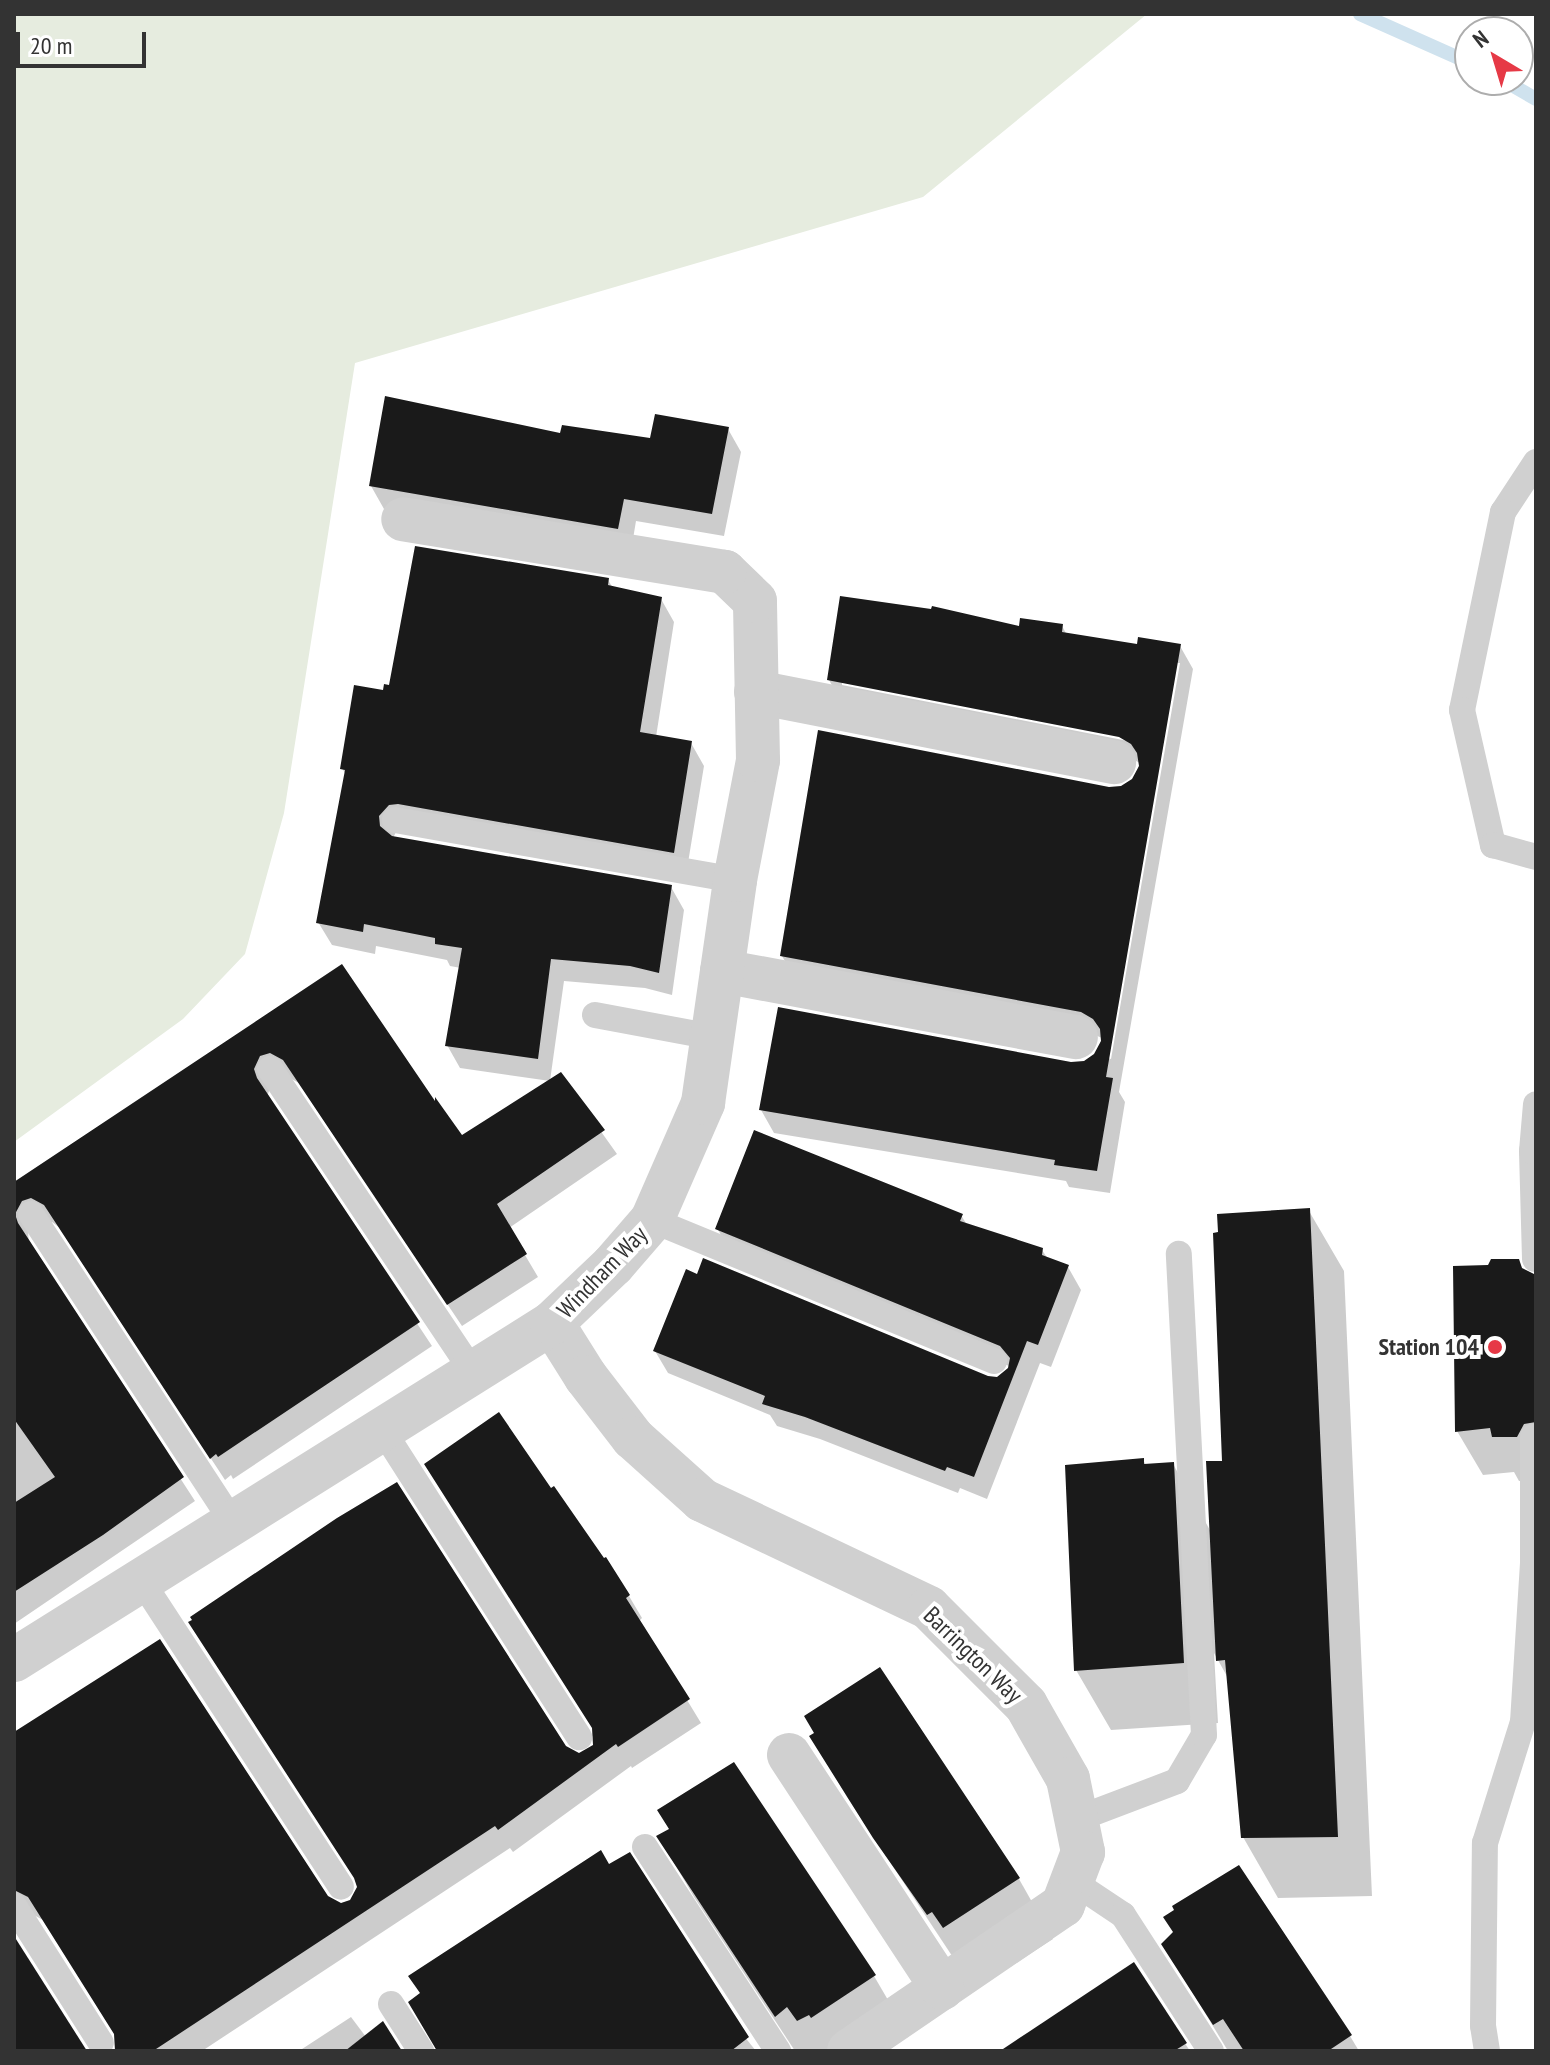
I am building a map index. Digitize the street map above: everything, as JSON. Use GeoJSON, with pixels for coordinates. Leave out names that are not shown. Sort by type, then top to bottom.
{"type":"FeatureCollection","features":[{"type":"Feature","properties":{"kind":"street","name":"Windham Way"},"geometry":{"type":"LineString","coordinates":[[14,1660],[552,1323],[652,1220],[703,1103],[735,880],[758,760],[755,601],[725,572],[403,519]]}},
{"type":"Feature","properties":{"kind":"street"},"geometry":{"type":"LineString","coordinates":[[756,692],[1114,762]]}},
{"type":"Feature","properties":{"kind":"street"},"geometry":{"type":"LineString","coordinates":[[722,971],[1076,1037]]}},
{"type":"Feature","properties":{"kind":"street","name":"Barrington Way"},"geometry":{"type":"LineString","coordinates":[[552,1323],[586,1377],[633,1438],[702,1500],[929,1608],[1026,1705],[1068,1779],[1083,1852],[1063,1905],[855,2049]]}},
{"type":"Feature","properties":{"kind":"street"},"geometry":{"type":"LineString","coordinates":[[789,1755],[942,1988]]}},
{"type":"Feature","properties":{"kind":"lane"},"geometry":{"type":"LineString","coordinates":[[1536,462],[1503,512],[1462,710],[1493,845],[1536,857]]}},
{"type":"Feature","properties":{"kind":"lane"},"geometry":{"type":"LineString","coordinates":[[395,820],[735,880]]}},
{"type":"Feature","properties":{"kind":"lane"},"geometry":{"type":"LineString","coordinates":[[595,1015],[713,1037]]}},
{"type":"Feature","properties":{"kind":"lane"},"geometry":{"type":"LineString","coordinates":[[270,1069],[473,1372]]}},
{"type":"Feature","properties":{"kind":"lane"},"geometry":{"type":"LineString","coordinates":[[1535,1259],[1532,1151],[1536,1104]]}},
{"type":"Feature","properties":{"kind":"lane"},"geometry":{"type":"LineString","coordinates":[[31,1214],[233,1523]]}},
{"type":"Feature","properties":{"kind":"lane"},"geometry":{"type":"LineString","coordinates":[[652,1220],[994,1361]]}},
{"type":"Feature","properties":{"kind":"lane"},"geometry":{"type":"LineString","coordinates":[[1077,1819],[1177,1781],[1204,1735],[1179,1254]]}},
{"type":"Feature","properties":{"kind":"lane"},"geometry":{"type":"LineString","coordinates":[[382,1429],[579,1737]]}},
{"type":"Feature","properties":{"kind":"lane"},"geometry":{"type":"LineString","coordinates":[[1487,2051],[1483,2026],[1485,1843],[1523,1722],[1533,1561],[1533,1437]]}},
{"type":"Feature","properties":{"kind":"lane"},"geometry":{"type":"LineString","coordinates":[[141,1580],[341,1887]]}},
{"type":"Feature","properties":{"kind":"lane"},"geometry":{"type":"LineString","coordinates":[[645,1847],[778,2051]]}},
{"type":"Feature","properties":{"kind":"lane"},"geometry":{"type":"LineString","coordinates":[[1072,1881],[1123,1915],[1211,2051]]}},
{"type":"Feature","properties":{"kind":"lane"},"geometry":{"type":"LineString","coordinates":[[14,1906],[101,2043]]}},
{"type":"Feature","properties":{"kind":"lane"},"geometry":{"type":"LineString","coordinates":[[391,2004],[421,2051]]}},
{"type":"Feature","properties":{"kind":"shaded area"},"geometry":{"type":"Polygon","coordinates":[[[14,14],[1147,14],[923,197],[355,363],[284,813],[245,954],[183,1019],[14,1142],[14,14]]]}},
{"type":"Feature","properties":{"kind":"building"},"geometry":{"type":"Polygon","coordinates":[[[385,396],[560,433],[562,425],[650,438],[655,414],[729,427],[712,514],[624,499],[618,529],[369,486],[385,396]]]}},
{"type":"Feature","properties":{"kind":"building"},"geometry":{"type":"Polygon","coordinates":[[[415,546],[609,578],[608,585],[662,597],[640,732],[692,741],[674,853],[398,804],[389,805],[379,816],[380,826],[392,836],[672,885],[659,973],[630,966],[551,959],[538,1059],[445,1046],[462,948],[435,944],[435,938],[364,924],[363,932],[316,923],[345,770],[340,769],[354,685],[383,690],[384,684],[389,685],[415,546]]]}},
{"type":"Feature","properties":{"kind":"building"},"geometry":{"type":"Polygon","coordinates":[[[840,596],[931,609],[932,606],[1019,626],[1020,618],[1063,624],[1062,632],[1137,644],[1138,637],[1181,644],[1106,1077],[1113,1078],[1097,1171],[1054,1165],[1055,1160],[759,1110],[778,1007],[1071,1062],[1084,1061],[1094,1054],[1101,1041],[1100,1029],[1093,1019],[1081,1012],[780,956],[818,730],[1109,787],[1121,786],[1132,779],[1139,766],[1137,753],[1131,744],[1119,737],[827,680],[840,596]]]}},
{"type":"Feature","properties":{"kind":"building"},"geometry":{"type":"Polygon","coordinates":[[[342,964],[435,1101],[435,1097],[462,1135],[561,1072],[605,1130],[497,1204],[527,1254],[447,1305],[283,1060],[270,1053],[260,1056],[254,1069],[257,1078],[420,1322],[218,1457],[216,1454],[210,1459],[44,1205],[31,1198],[22,1201],[15,1214],[18,1223],[184,1477],[103,1535],[14,1592],[14,1503],[55,1477],[14,1419],[14,1182],[342,964]]]}},
{"type":"Feature","properties":{"kind":"building"},"geometry":{"type":"Polygon","coordinates":[[[754,1130],[963,1214],[960,1221],[1043,1248],[1042,1255],[1069,1265],[1038,1345],[1027,1341],[974,1477],[947,1467],[945,1471],[805,1417],[762,1404],[765,1396],[653,1351],[686,1269],[697,1274],[703,1258],[988,1376],[997,1377],[1008,1368],[1010,1358],[1000,1346],[715,1229],[754,1130]]]}},
{"type":"Feature","properties":{"kind":"building"},"geometry":{"type":"Polygon","coordinates":[[[1310,1208],[1338,1837],[1241,1838],[1225,1660],[1216,1661],[1206,1461],[1222,1461],[1213,1233],[1218,1232],[1217,1214],[1310,1208]]]}},
{"type":"Feature","properties":{"kind":"building","name":"Station 104"},"geometry":{"type":"Polygon","coordinates":[[[1491,1259],[1519,1259],[1522,1268],[1536,1275],[1536,1422],[1524,1424],[1517,1437],[1492,1437],[1490,1428],[1455,1432],[1453,1266],[1488,1265],[1491,1259]]]}},
{"type":"Feature","properties":{"kind":"building"},"geometry":{"type":"Polygon","coordinates":[[[499,1412],[551,1488],[554,1486],[606,1557],[630,1595],[626,1598],[690,1699],[618,1747],[616,1744],[498,1830],[495,1826],[153,2051],[115,2051],[114,2034],[28,1897],[14,1890],[14,1732],[160,1639],[328,1896],[341,1903],[350,1900],[357,1887],[354,1878],[188,1622],[192,1620],[190,1617],[337,1518],[397,1482],[566,1746],[579,1753],[593,1745],[592,1728],[424,1464],[499,1412]]]}},
{"type":"Feature","properties":{"kind":"building"},"geometry":{"type":"Polygon","coordinates":[[[1144,1458],[1144,1464],[1174,1462],[1184,1663],[1074,1671],[1065,1465],[1144,1458]]]}},
{"type":"Feature","properties":{"kind":"building"},"geometry":{"type":"Polygon","coordinates":[[[880,1667],[1020,1878],[943,1928],[932,1912],[927,1915],[873,1838],[809,1736],[814,1733],[804,1716],[880,1667]]]}},
{"type":"Feature","properties":{"kind":"building"},"geometry":{"type":"Polygon","coordinates":[[[734,1762],[876,1975],[811,2018],[809,2015],[797,2021],[787,2007],[775,2017],[656,1836],[669,1829],[657,1810],[734,1762]]]}},
{"type":"Feature","properties":{"kind":"building"},"geometry":{"type":"Polygon","coordinates":[[[601,1850],[609,1864],[630,1852],[749,2037],[731,2051],[437,2051],[408,2002],[420,1993],[408,1976],[601,1850]]]}},
{"type":"Feature","properties":{"kind":"building"},"geometry":{"type":"Polygon","coordinates":[[[1239,1865],[1352,2035],[1328,2051],[1244,2051],[1223,2019],[1213,2025],[1161,1944],[1173,1932],[1163,1917],[1174,1910],[1172,1906],[1239,1865]]]}},
{"type":"Feature","properties":{"kind":"building"},"geometry":{"type":"Polygon","coordinates":[[[14,1936],[87,2051],[14,2051],[14,1936]]]}},
{"type":"Feature","properties":{"kind":"building"},"geometry":{"type":"Polygon","coordinates":[[[1134,1962],[1187,2043],[1174,2051],[1000,2051],[1134,1962]]]}},
{"type":"Feature","properties":{"kind":"building"},"geometry":{"type":"Polygon","coordinates":[[[383,2021],[402,2051],[345,2051],[383,2021]]]}},
{"type":"Feature","properties":{"kind":"waterway"},"geometry":{"type":"LineString","coordinates":[[1360,14],[1454,56]]}},
{"type":"Feature","properties":{"kind":"waterway"},"geometry":{"type":"LineString","coordinates":[[1531,96],[1536,99]]}},
{"type":"Feature","properties":{"kind":"place","name":"Station 104"},"geometry":{"type":"Point","coordinates":[1495,1347]}}]}
